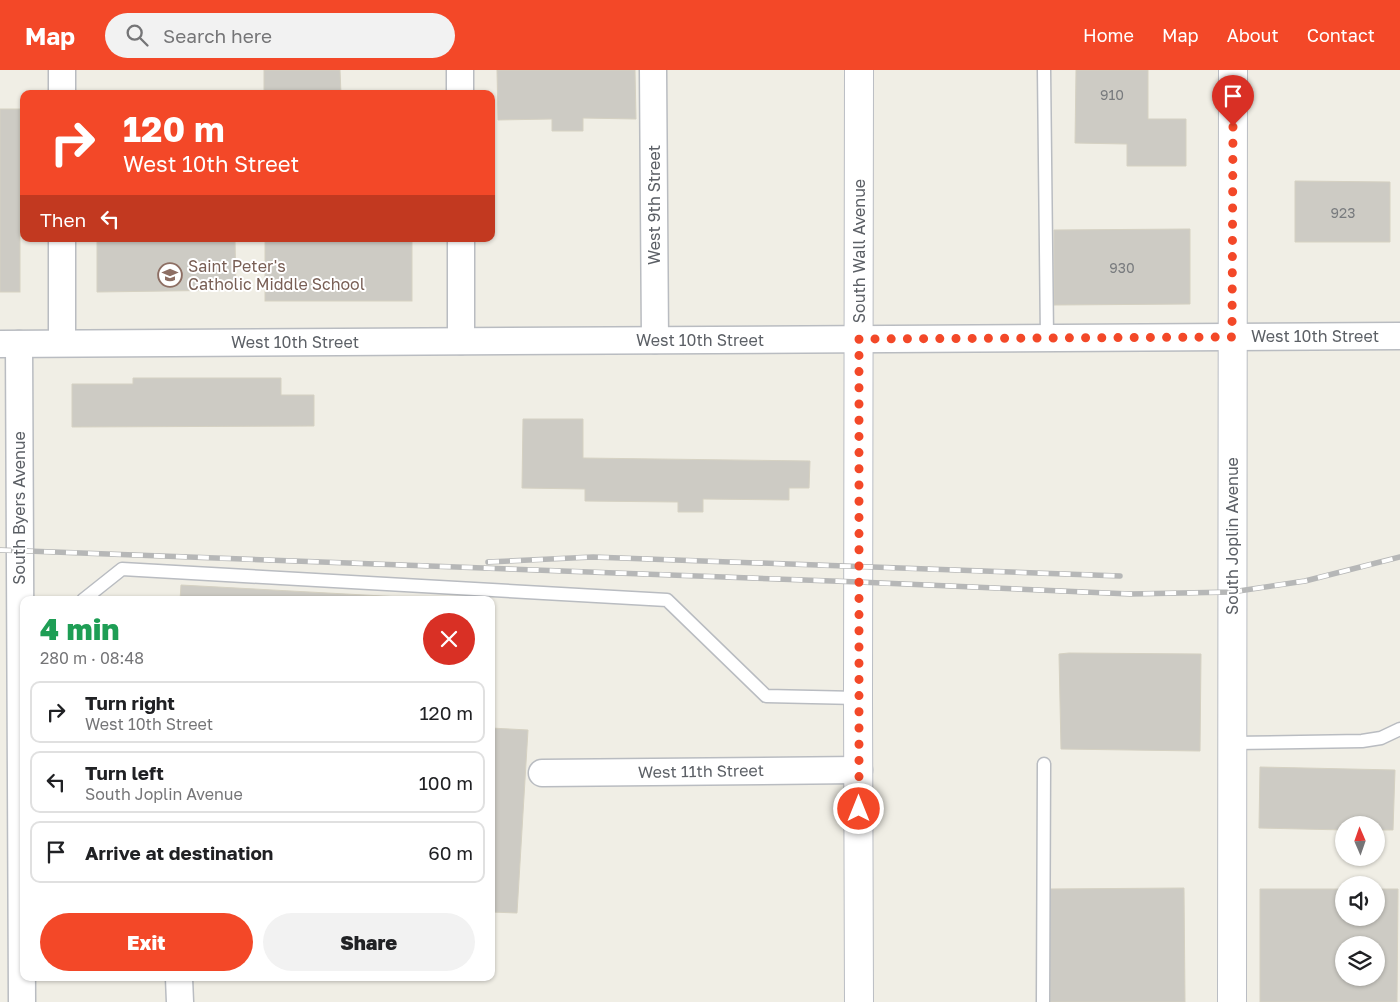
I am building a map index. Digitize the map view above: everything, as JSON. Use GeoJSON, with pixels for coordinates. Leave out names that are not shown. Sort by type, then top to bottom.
{"type":"FeatureCollection","features":[{"type":"Feature","properties":{"kind":"street"},"geometry":{"type":"LineString","coordinates":[[62,70],[62,90]]}},
{"type":"Feature","properties":{"kind":"street"},"geometry":{"type":"LineString","coordinates":[[460,70],[460,90]]}},
{"type":"Feature","properties":{"kind":"street","name":"West 9th Street"},"geometry":{"type":"LineString","coordinates":[[653,70],[655,340]]}},
{"type":"Feature","properties":{"kind":"street","name":"South Wall Avenue"},"geometry":{"type":"LineString","coordinates":[[859,70],[859,1002]]}},
{"type":"Feature","properties":{"kind":"street","name":"South Joplin Avenue"},"geometry":{"type":"LineString","coordinates":[[1232,1002],[1233,70]]}},
{"type":"Feature","properties":{"kind":"street"},"geometry":{"type":"LineString","coordinates":[[62,242],[62,344]]}},
{"type":"Feature","properties":{"kind":"street"},"geometry":{"type":"LineString","coordinates":[[461,242],[461,341]]}},
{"type":"Feature","properties":{"kind":"street","name":"West 10th Street"},"geometry":{"type":"LineString","coordinates":[[9,344],[1400,336]]}},
{"type":"Feature","properties":{"kind":"street","name":"South Byers Avenue"},"geometry":{"type":"LineString","coordinates":[[9,344],[21,596]]}},
{"type":"Feature","properties":{"kind":"street","name":"South Byers Avenue"},"geometry":{"type":"LineString","coordinates":[[20,729],[15,869],[20,964]]}},
{"type":"Feature","properties":{"kind":"street","name":"West 11th Street"},"geometry":{"type":"LineString","coordinates":[[542,773],[859,770]]}},
{"type":"Feature","properties":{"kind":"street","name":"South Byers Avenue"},"geometry":{"type":"LineString","coordinates":[[21,981],[22,1002]]}},
{"type":"Feature","properties":{"kind":"street"},"geometry":{"type":"LineString","coordinates":[[179,981],[180,1002]]}},
{"type":"Feature","properties":{"kind":"lane"},"geometry":{"type":"LineString","coordinates":[[1044,70],[1047,338]]}},
{"type":"Feature","properties":{"kind":"lane"},"geometry":{"type":"LineString","coordinates":[[88,596],[122,569],[667,600],[766,696],[858,698]]}},
{"type":"Feature","properties":{"kind":"lane"},"geometry":{"type":"LineString","coordinates":[[1232,742],[1362,741],[1381,738],[1400,729]]}},
{"type":"Feature","properties":{"kind":"lane"},"geometry":{"type":"LineString","coordinates":[[1043,1002],[1044,764]]}},
{"type":"Feature","properties":{"kind":"building"},"geometry":{"type":"Polygon","coordinates":[[[264,70],[340,70],[341,90],[264,90],[264,70]]]}},
{"type":"Feature","properties":{"kind":"building"},"geometry":{"type":"Polygon","coordinates":[[[497,70],[635,70],[636,119],[583,118],[583,131],[552,131],[552,119],[498,120],[497,70]]]}},
{"type":"Feature","properties":{"kind":"building"},"geometry":{"type":"Polygon","coordinates":[[[1076,70],[1148,70],[1148,119],[1186,119],[1186,166],[1127,166],[1127,144],[1075,143],[1076,70]]]}},
{"type":"Feature","properties":{"kind":"building"},"geometry":{"type":"Polygon","coordinates":[[[0,109],[20,109],[20,292],[0,292],[0,109]]]}},
{"type":"Feature","properties":{"kind":"building"},"geometry":{"type":"Polygon","coordinates":[[[1295,181],[1390,182],[1390,242],[1295,242],[1295,181]]]}},
{"type":"Feature","properties":{"kind":"building"},"geometry":{"type":"Polygon","coordinates":[[[1190,229],[1190,304],[1054,305],[1054,230],[1190,229]]]}},
{"type":"Feature","properties":{"kind":"building"},"geometry":{"type":"Polygon","coordinates":[[[97,242],[235,242],[236,290],[97,292],[97,242]]]}},
{"type":"Feature","properties":{"kind":"building"},"geometry":{"type":"Polygon","coordinates":[[[265,242],[412,242],[412,301],[265,301],[265,242]]]}},
{"type":"Feature","properties":{"kind":"building"},"geometry":{"type":"Polygon","coordinates":[[[133,378],[281,378],[281,395],[314,395],[314,426],[72,427],[72,384],[133,384],[133,378]]]}},
{"type":"Feature","properties":{"kind":"building"},"geometry":{"type":"Polygon","coordinates":[[[523,419],[583,419],[583,458],[810,461],[809,488],[789,488],[789,500],[703,499],[703,512],[678,512],[678,502],[585,501],[585,489],[522,488],[523,419]]]}},
{"type":"Feature","properties":{"kind":"building"},"geometry":{"type":"Polygon","coordinates":[[[181,585],[383,596],[180,596],[181,585]]]}},
{"type":"Feature","properties":{"kind":"building"},"geometry":{"type":"Polygon","coordinates":[[[1059,654],[1201,654],[1200,751],[1061,749],[1059,654]]]}},
{"type":"Feature","properties":{"kind":"building"},"geometry":{"type":"Polygon","coordinates":[[[495,728],[528,730],[517,913],[495,912],[495,728]]]}},
{"type":"Feature","properties":{"kind":"building"},"geometry":{"type":"Polygon","coordinates":[[[1260,767],[1395,770],[1393,830],[1385,830],[1385,816],[1335,816],[1335,830],[1259,828],[1260,767]]]}},
{"type":"Feature","properties":{"kind":"building"},"geometry":{"type":"Polygon","coordinates":[[[1184,888],[1185,1002],[1050,1002],[1049,889],[1184,888]]]}},
{"type":"Feature","properties":{"kind":"building"},"geometry":{"type":"Polygon","coordinates":[[[1260,889],[1335,889],[1335,926],[1385,926],[1385,889],[1398,889],[1397,1002],[1260,1002],[1260,889]]]}},
{"type":"Feature","properties":{"kind":"railway"},"geometry":{"type":"LineString","coordinates":[[0,550],[1130,594],[1232,592],[1305,581],[1400,557]]}},
{"type":"Feature","properties":{"kind":"railway"},"geometry":{"type":"LineString","coordinates":[[488,562],[593,557],[1120,576]]}},
{"type":"Feature","properties":{"kind":"place","name":"Saint Peter's Catholic Middle School"},"geometry":{"type":"Point","coordinates":[170,275]}},
{"type":"Feature","properties":{"kind":"route"},"geometry":{"type":"LineString","coordinates":[[859,809],[859,339],[1232,337],[1233,126]]}}]}
